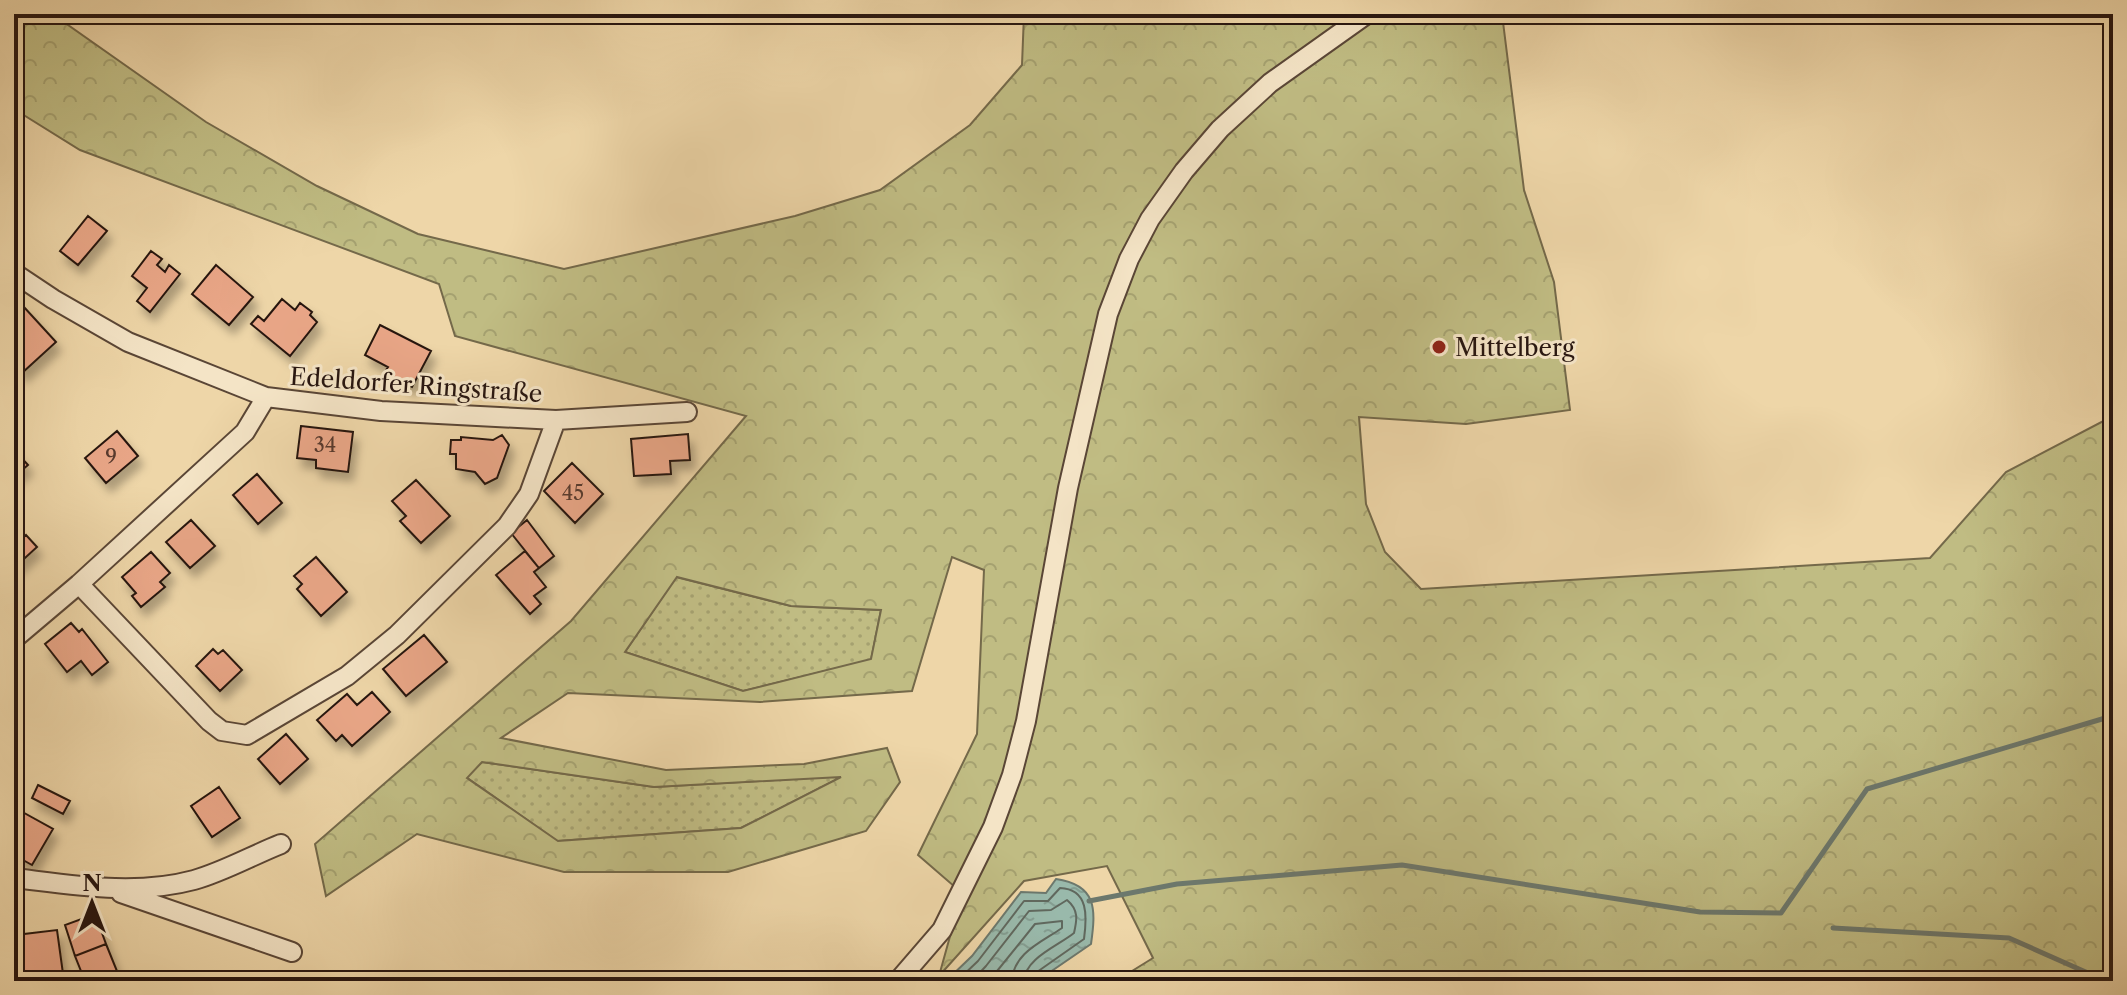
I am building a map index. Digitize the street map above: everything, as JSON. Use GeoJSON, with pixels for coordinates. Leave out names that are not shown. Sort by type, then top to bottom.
{"type":"FeatureCollection","features":[{"type":"Feature","properties":{"kind":"street"},"geometry":{"type":"LineString","coordinates":[[898,981],[942,930],[993,827],[1012,775],[1029,706],[1071,473],[1108,314],[1129,259],[1150,219],[1184,171],[1220,129],[1270,83],[1367,14]]}},
{"type":"Feature","properties":{"kind":"street","name":"Edeldorfer Ringstraße"},"geometry":{"type":"LineString","coordinates":[[14,273],[128,342],[266,397],[381,411],[556,420],[687,412]]}},
{"type":"Feature","properties":{"kind":"street"},"geometry":{"type":"LineString","coordinates":[[14,639],[79,584],[245,432],[266,397]]}},
{"type":"Feature","properties":{"kind":"street","name":"Edeldorfer Ringstraße"},"geometry":{"type":"LineString","coordinates":[[79,584],[209,721],[222,731],[247,735],[347,676],[397,635],[463,572],[507,526],[529,494],[556,420]]}},
{"type":"Feature","properties":{"kind":"street"},"geometry":{"type":"LineString","coordinates":[[14,878],[107,888],[149,887],[195,879],[281,844]]}},
{"type":"Feature","properties":{"kind":"street"},"geometry":{"type":"LineString","coordinates":[[107,888],[292,952]]}},
{"type":"Feature","properties":{"kind":"green space"},"geometry":{"type":"Polygon","coordinates":[[[14,14],[57,14],[61,20],[206,122],[317,186],[418,234],[564,269],[795,216],[880,190],[970,125],[1022,65],[1024,14],[1502,14],[1524,190],[1554,282],[1570,410],[1466,424],[1359,417],[1366,504],[1385,552],[1421,589],[1930,558],[2006,472],[2113,416],[2113,981],[1116,981],[1153,958],[1107,866],[1024,881],[939,976],[962,893],[918,855],[977,734],[984,570],[952,557],[912,691],[760,702],[568,693],[501,738],[666,770],[804,764],[887,748],[900,782],[866,831],[728,872],[564,872],[417,834],[326,896],[315,844],[571,621],[746,416],[455,336],[439,284],[80,150],[14,109],[14,14]],[[677,577],[625,652],[743,691],[871,659],[881,610],[791,606],[677,577]],[[482,762],[467,778],[558,841],[741,828],[841,777],[654,787],[482,762]]]}},
{"type":"Feature","properties":{"kind":"green space"},"geometry":{"type":"Polygon","coordinates":[[[676,577],[791,606],[881,610],[871,660],[743,691],[625,652],[676,577]]]}},
{"type":"Feature","properties":{"kind":"green space"},"geometry":{"type":"Polygon","coordinates":[[[482,762],[654,787],[844,776],[741,828],[557,841],[466,777],[482,762]]]}},
{"type":"Feature","properties":{"kind":"water"},"geometry":{"type":"Polygon","coordinates":[[[1056,879],[1079,887],[1091,901],[1091,944],[1037,981],[946,981],[972,956],[1021,892],[1046,893],[1056,879]]]}},
{"type":"Feature","properties":{"kind":"building"},"geometry":{"type":"Polygon","coordinates":[[[88,216],[107,231],[78,265],[60,251],[88,216]]]}},
{"type":"Feature","properties":{"kind":"building"},"geometry":{"type":"Polygon","coordinates":[[[151,251],[162,259],[157,265],[165,272],[169,265],[180,274],[150,312],[137,301],[147,288],[132,276],[151,251]]]}},
{"type":"Feature","properties":{"kind":"building"},"geometry":{"type":"Polygon","coordinates":[[[216,265],[253,297],[229,325],[192,294],[216,265]]]}},
{"type":"Feature","properties":{"kind":"building"},"geometry":{"type":"Polygon","coordinates":[[[282,299],[295,310],[300,303],[312,312],[310,315],[317,322],[290,356],[251,324],[258,316],[264,321],[282,299]]]}},
{"type":"Feature","properties":{"kind":"building"},"geometry":{"type":"Polygon","coordinates":[[[23,306],[56,342],[22,373],[14,364],[14,314],[23,306]]]}},
{"type":"Feature","properties":{"kind":"building"},"geometry":{"type":"Polygon","coordinates":[[[380,325],[431,351],[412,387],[384,373],[388,367],[365,355],[380,325]]]}},
{"type":"Feature","properties":{"kind":"building"},"geometry":{"type":"Polygon","coordinates":[[[301,426],[353,432],[348,472],[316,468],[316,460],[297,458],[301,426]]]}},
{"type":"Feature","properties":{"kind":"building"},"geometry":{"type":"Polygon","coordinates":[[[117,431],[138,456],[106,483],[85,458],[117,431]]]}},
{"type":"Feature","properties":{"kind":"building"},"geometry":{"type":"Polygon","coordinates":[[[688,434],[690,460],[670,461],[671,474],[634,476],[631,439],[688,434]]]}},
{"type":"Feature","properties":{"kind":"building"},"geometry":{"type":"Polygon","coordinates":[[[502,435],[509,445],[497,478],[485,484],[475,472],[456,469],[456,454],[450,454],[451,440],[461,440],[461,437],[493,440],[502,435]]]}},
{"type":"Feature","properties":{"kind":"building"},"geometry":{"type":"Polygon","coordinates":[[[14,450],[28,465],[14,477],[14,450]]]}},
{"type":"Feature","properties":{"kind":"building"},"geometry":{"type":"Polygon","coordinates":[[[572,463],[603,494],[575,523],[544,491],[572,463]]]}},
{"type":"Feature","properties":{"kind":"building"},"geometry":{"type":"Polygon","coordinates":[[[257,474],[282,503],[258,524],[233,495],[257,474]]]}},
{"type":"Feature","properties":{"kind":"building"},"geometry":{"type":"Polygon","coordinates":[[[416,480],[450,516],[421,543],[400,521],[406,516],[392,501],[416,480]]]}},
{"type":"Feature","properties":{"kind":"building"},"geometry":{"type":"Polygon","coordinates":[[[191,520],[215,546],[190,568],[166,542],[191,520]]]}},
{"type":"Feature","properties":{"kind":"building"},"geometry":{"type":"Polygon","coordinates":[[[527,520],[554,556],[539,568],[511,533],[527,520]]]}},
{"type":"Feature","properties":{"kind":"building"},"geometry":{"type":"Polygon","coordinates":[[[26,535],[37,547],[14,568],[14,546],[26,535]]]}},
{"type":"Feature","properties":{"kind":"building"},"geometry":{"type":"Polygon","coordinates":[[[525,551],[539,568],[534,572],[546,587],[534,596],[541,604],[530,614],[496,575],[525,551]]]}},
{"type":"Feature","properties":{"kind":"building"},"geometry":{"type":"Polygon","coordinates":[[[151,552],[170,573],[160,582],[165,587],[141,607],[132,596],[136,593],[122,577],[151,552]]]}},
{"type":"Feature","properties":{"kind":"building"},"geometry":{"type":"Polygon","coordinates":[[[316,557],[347,592],[321,616],[297,589],[302,584],[294,576],[316,557]]]}},
{"type":"Feature","properties":{"kind":"building"},"geometry":{"type":"Polygon","coordinates":[[[71,623],[79,632],[82,629],[108,662],[92,675],[81,661],[67,672],[45,644],[71,623]]]}},
{"type":"Feature","properties":{"kind":"building"},"geometry":{"type":"Polygon","coordinates":[[[424,635],[447,662],[406,696],[383,669],[424,635]]]}},
{"type":"Feature","properties":{"kind":"building"},"geometry":{"type":"Polygon","coordinates":[[[213,649],[218,654],[223,650],[242,670],[220,691],[196,666],[213,649]]]}},
{"type":"Feature","properties":{"kind":"building"},"geometry":{"type":"Polygon","coordinates":[[[372,692],[390,712],[352,746],[342,735],[336,741],[317,720],[347,694],[357,705],[372,692]]]}},
{"type":"Feature","properties":{"kind":"building"},"geometry":{"type":"Polygon","coordinates":[[[286,734],[308,759],[280,784],[258,759],[286,734]]]}},
{"type":"Feature","properties":{"kind":"building"},"geometry":{"type":"Polygon","coordinates":[[[38,785],[70,801],[63,814],[32,798],[38,785]]]}},
{"type":"Feature","properties":{"kind":"building"},"geometry":{"type":"Polygon","coordinates":[[[219,787],[240,818],[212,837],[191,806],[219,787]]]}},
{"type":"Feature","properties":{"kind":"building"},"geometry":{"type":"Polygon","coordinates":[[[17,809],[53,829],[32,865],[14,855],[14,815],[17,809]]]}},
{"type":"Feature","properties":{"kind":"building"},"geometry":{"type":"Polygon","coordinates":[[[95,914],[106,944],[75,956],[65,925],[95,914]]]}},
{"type":"Feature","properties":{"kind":"building"},"geometry":{"type":"Polygon","coordinates":[[[57,930],[64,981],[14,981],[16,935],[57,930]]]}},
{"type":"Feature","properties":{"kind":"building"},"geometry":{"type":"Polygon","coordinates":[[[106,944],[121,981],[85,981],[75,956],[106,944]]]}},
{"type":"Feature","properties":{"kind":"waterway"},"geometry":{"type":"LineString","coordinates":[[1089,901],[1177,884],[1402,865],[1700,912],[1781,913],[1867,789],[2102,719],[2113,713]]}},
{"type":"Feature","properties":{"kind":"waterway"},"geometry":{"type":"LineString","coordinates":[[1833,928],[2009,938],[2106,981]]}},
{"type":"Feature","properties":{"kind":"waterway"},"geometry":{"type":"LineString","coordinates":[[379,975],[396,981]]}},
{"type":"Feature","properties":{"kind":"place","name":"Mittelberg"},"geometry":{"type":"Point","coordinates":[1439,347]}}]}
